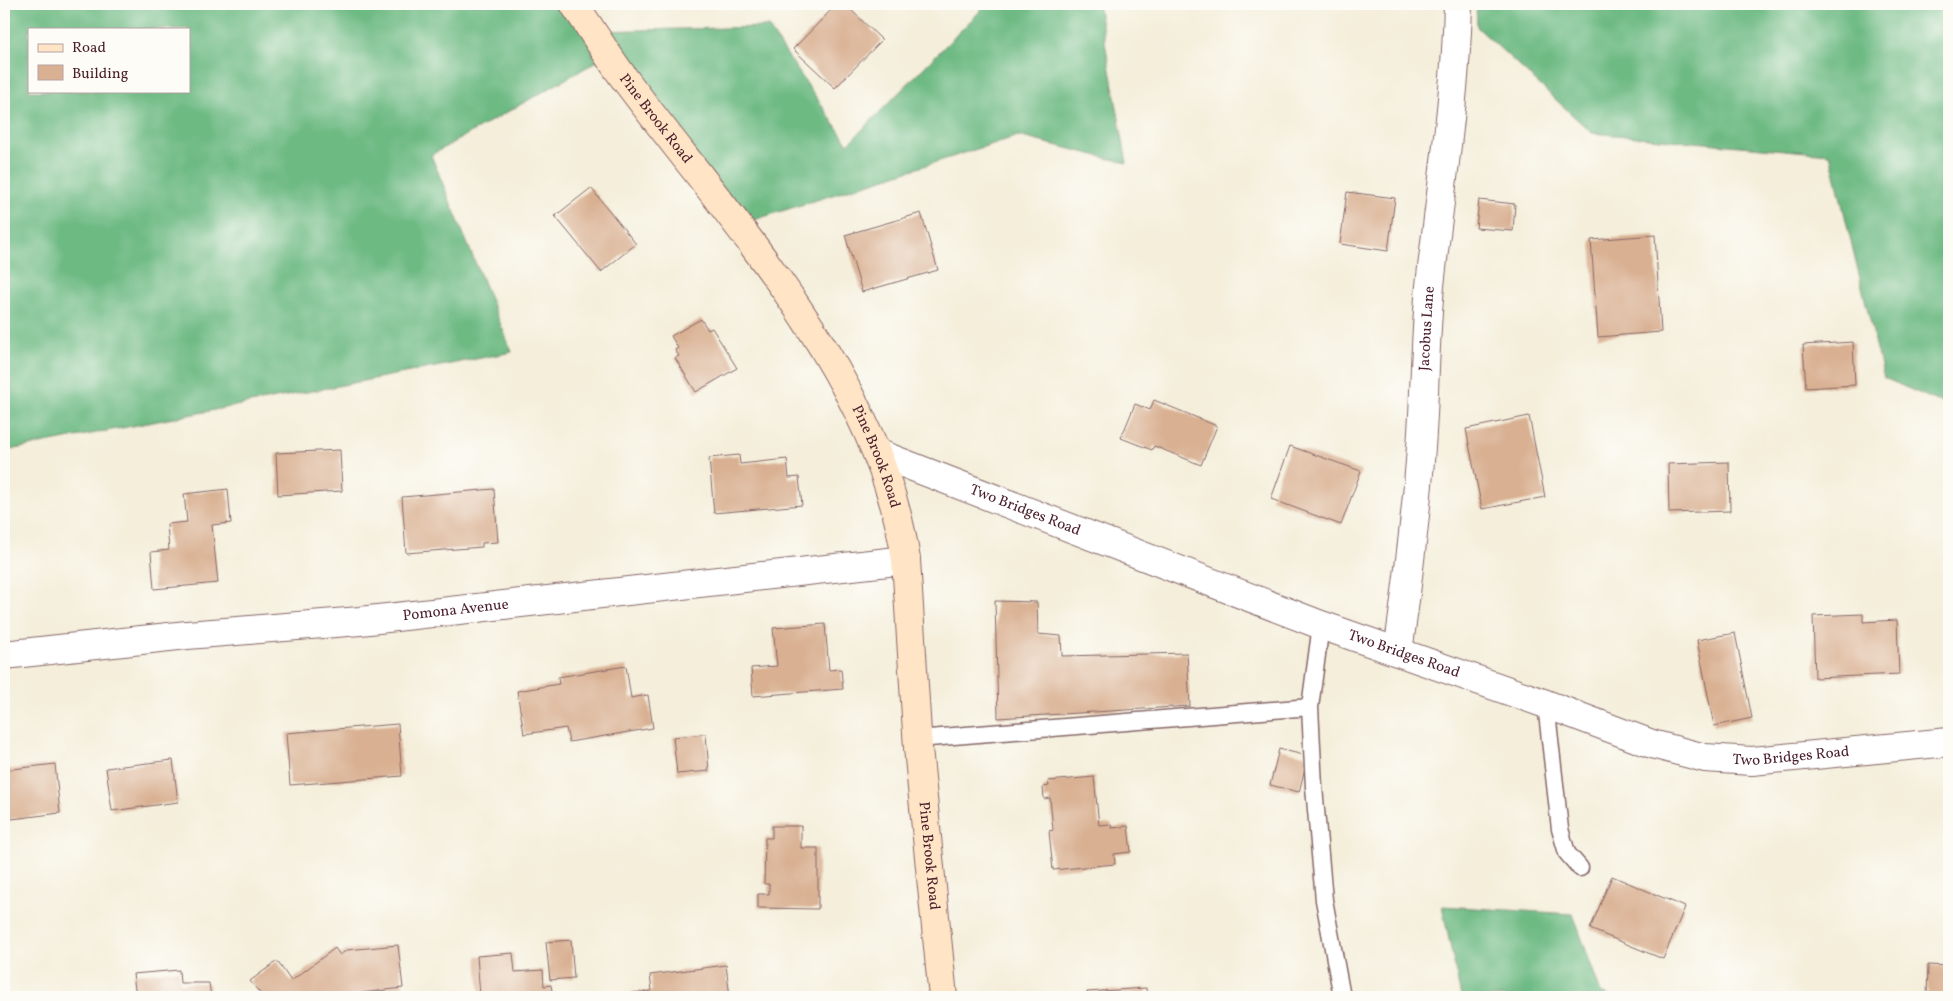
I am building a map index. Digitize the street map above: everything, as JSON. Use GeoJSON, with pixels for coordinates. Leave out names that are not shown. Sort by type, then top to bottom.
{"type":"FeatureCollection","features":[{"type":"Feature","properties":{"kind":"street","name":"Pine Brook Road"},"geometry":{"type":"LineString","coordinates":[[574,4],[626,81],[706,184],[808,322],[844,383],[877,453],[891,491],[903,536],[906,560],[917,740],[943,997]]}},
{"type":"Feature","properties":{"kind":"street","name":"Jacobus Lane"},"geometry":{"type":"LineString","coordinates":[[1398,652],[1412,553],[1423,416],[1425,345],[1448,150],[1458,4]]}},
{"type":"Feature","properties":{"kind":"street","name":"Two Bridges Road"},"geometry":{"type":"LineString","coordinates":[[877,453],[1321,625],[1546,704],[1652,744],[1705,758],[1752,761],[1949,742]]}},
{"type":"Feature","properties":{"kind":"street","name":"Pomona Avenue"},"geometry":{"type":"LineString","coordinates":[[4,655],[187,635],[370,620],[906,560]]}},
{"type":"Feature","properties":{"kind":"lane"},"geometry":{"type":"LineString","coordinates":[[1321,625],[1310,707],[1324,900],[1342,997]]}},
{"type":"Feature","properties":{"kind":"lane"},"geometry":{"type":"LineString","coordinates":[[1546,704],[1560,829],[1567,853],[1580,868]]}},
{"type":"Feature","properties":{"kind":"lane"},"geometry":{"type":"LineString","coordinates":[[917,740],[1310,707]]}},
{"type":"Feature","properties":{"kind":"green space"},"geometry":{"type":"Polygon","coordinates":[[[4,4],[577,4],[595,31],[768,27],[848,144],[987,4],[1098,4],[1127,163],[1018,136],[741,224],[610,54],[431,155],[512,352],[4,451],[4,4]]]}},
{"type":"Feature","properties":{"kind":"green space"},"geometry":{"type":"Polygon","coordinates":[[[1476,4],[1949,4],[1949,406],[1884,378],[1830,154],[1592,133],[1477,27],[1476,4]]]}},
{"type":"Feature","properties":{"kind":"green space"},"geometry":{"type":"Polygon","coordinates":[[[1442,906],[1573,914],[1601,993],[1611,997],[1461,997],[1442,906]]]}},
{"type":"Feature","properties":{"kind":"building"},"geometry":{"type":"Polygon","coordinates":[[[837,4],[845,4],[882,40],[835,88],[793,49],[837,4]]]}},
{"type":"Feature","properties":{"kind":"building"},"geometry":{"type":"Polygon","coordinates":[[[591,188],[636,244],[601,272],[555,216],[591,188]]]}},
{"type":"Feature","properties":{"kind":"building"},"geometry":{"type":"Polygon","coordinates":[[[1347,192],[1395,198],[1388,251],[1340,244],[1347,192]]]}},
{"type":"Feature","properties":{"kind":"building"},"geometry":{"type":"Polygon","coordinates":[[[1479,200],[1515,204],[1513,231],[1476,228],[1479,200]]]}},
{"type":"Feature","properties":{"kind":"building"},"geometry":{"type":"Polygon","coordinates":[[[921,213],[938,270],[862,292],[845,235],[921,213]]]}},
{"type":"Feature","properties":{"kind":"building"},"geometry":{"type":"Polygon","coordinates":[[[1655,235],[1661,332],[1598,337],[1591,240],[1655,235]]]}},
{"type":"Feature","properties":{"kind":"building"},"geometry":{"type":"Polygon","coordinates":[[[701,319],[708,330],[712,328],[737,368],[696,392],[675,358],[679,356],[675,350],[678,348],[671,336],[701,319]]]}},
{"type":"Feature","properties":{"kind":"building"},"geometry":{"type":"Polygon","coordinates":[[[1853,342],[1855,385],[1806,388],[1803,345],[1853,342]]]}},
{"type":"Feature","properties":{"kind":"building"},"geometry":{"type":"Polygon","coordinates":[[[1154,400],[1217,426],[1201,465],[1154,446],[1152,450],[1121,438],[1135,404],[1150,410],[1154,400]]]}},
{"type":"Feature","properties":{"kind":"building"},"geometry":{"type":"Polygon","coordinates":[[[1529,416],[1545,497],[1482,509],[1466,429],[1529,416]]]}},
{"type":"Feature","properties":{"kind":"building"},"geometry":{"type":"Polygon","coordinates":[[[1290,446],[1361,471],[1341,525],[1271,499],[1290,446]]]}},
{"type":"Feature","properties":{"kind":"building"},"geometry":{"type":"Polygon","coordinates":[[[340,450],[342,491],[278,495],[276,453],[340,450]]]}},
{"type":"Feature","properties":{"kind":"building"},"geometry":{"type":"Polygon","coordinates":[[[739,455],[740,464],[787,459],[789,478],[799,477],[802,505],[714,513],[709,458],[739,455]]]}},
{"type":"Feature","properties":{"kind":"building"},"geometry":{"type":"Polygon","coordinates":[[[1729,462],[1730,511],[1669,513],[1668,464],[1729,462]]]}},
{"type":"Feature","properties":{"kind":"building"},"geometry":{"type":"Polygon","coordinates":[[[228,489],[231,523],[212,525],[218,583],[154,589],[151,552],[169,550],[167,524],[187,522],[184,494],[228,489]]]}},
{"type":"Feature","properties":{"kind":"building"},"geometry":{"type":"Polygon","coordinates":[[[494,489],[498,542],[482,543],[482,547],[406,553],[402,497],[494,489]]]}},
{"type":"Feature","properties":{"kind":"building"},"geometry":{"type":"Polygon","coordinates":[[[995,601],[1037,602],[1038,634],[1061,636],[1062,656],[1187,653],[1190,706],[998,718],[995,601]]]}},
{"type":"Feature","properties":{"kind":"building"},"geometry":{"type":"Polygon","coordinates":[[[1863,614],[1863,622],[1897,620],[1899,674],[1815,678],[1813,616],[1863,614]]]}},
{"type":"Feature","properties":{"kind":"building"},"geometry":{"type":"Polygon","coordinates":[[[825,624],[829,670],[841,669],[843,689],[753,696],[751,668],[777,666],[773,628],[825,624]]]}},
{"type":"Feature","properties":{"kind":"building"},"geometry":{"type":"Polygon","coordinates":[[[1735,633],[1752,718],[1714,726],[1697,640],[1735,633]]]}},
{"type":"Feature","properties":{"kind":"building"},"geometry":{"type":"Polygon","coordinates":[[[626,666],[631,698],[648,695],[653,728],[569,742],[566,728],[524,734],[517,691],[559,684],[558,677],[626,666]]]}},
{"type":"Feature","properties":{"kind":"building"},"geometry":{"type":"Polygon","coordinates":[[[398,724],[402,776],[290,785],[286,733],[398,724]]]}},
{"type":"Feature","properties":{"kind":"building"},"geometry":{"type":"Polygon","coordinates":[[[706,734],[709,771],[677,774],[673,737],[706,734]]]}},
{"type":"Feature","properties":{"kind":"building"},"geometry":{"type":"Polygon","coordinates":[[[1279,749],[1308,756],[1299,792],[1270,785],[1279,749]]]}},
{"type":"Feature","properties":{"kind":"building"},"geometry":{"type":"Polygon","coordinates":[[[173,760],[178,802],[112,811],[106,768],[173,760]]]}},
{"type":"Feature","properties":{"kind":"building"},"geometry":{"type":"Polygon","coordinates":[[[55,764],[60,813],[4,820],[4,770],[55,764]]]}},
{"type":"Feature","properties":{"kind":"building"},"geometry":{"type":"Polygon","coordinates":[[[1094,777],[1099,825],[1111,824],[1112,828],[1128,826],[1131,852],[1114,854],[1115,864],[1053,870],[1049,831],[1053,830],[1050,798],[1044,799],[1043,787],[1049,786],[1048,781],[1094,777]]]}},
{"type":"Feature","properties":{"kind":"building"},"geometry":{"type":"Polygon","coordinates":[[[772,826],[801,826],[801,848],[818,848],[818,909],[758,908],[758,894],[769,894],[769,884],[764,884],[765,838],[772,838],[772,826]]]}},
{"type":"Feature","properties":{"kind":"building"},"geometry":{"type":"Polygon","coordinates":[[[1612,876],[1685,907],[1663,959],[1590,929],[1612,876]]]}},
{"type":"Feature","properties":{"kind":"building"},"geometry":{"type":"Polygon","coordinates":[[[571,940],[574,978],[550,980],[546,942],[571,940]]]}},
{"type":"Feature","properties":{"kind":"building"},"geometry":{"type":"Polygon","coordinates":[[[398,945],[403,988],[361,993],[355,997],[263,997],[250,981],[277,961],[291,981],[335,948],[340,955],[347,950],[398,945]]]}},
{"type":"Feature","properties":{"kind":"building"},"geometry":{"type":"Polygon","coordinates":[[[513,953],[515,972],[543,970],[544,986],[551,985],[553,997],[480,997],[477,956],[513,953]]]}},
{"type":"Feature","properties":{"kind":"building"},"geometry":{"type":"Polygon","coordinates":[[[726,965],[730,997],[631,997],[631,993],[652,991],[650,975],[726,965]]]}},
{"type":"Feature","properties":{"kind":"building"},"geometry":{"type":"Polygon","coordinates":[[[1928,965],[1949,966],[1949,997],[1927,997],[1928,965]]]}},
{"type":"Feature","properties":{"kind":"building"},"geometry":{"type":"Polygon","coordinates":[[[179,970],[180,983],[209,983],[211,997],[136,997],[133,974],[179,970]]]}},
{"type":"Feature","properties":{"kind":"building"},"geometry":{"type":"Polygon","coordinates":[[[1146,988],[1147,997],[1088,997],[1087,992],[1146,988]]]}}]}
